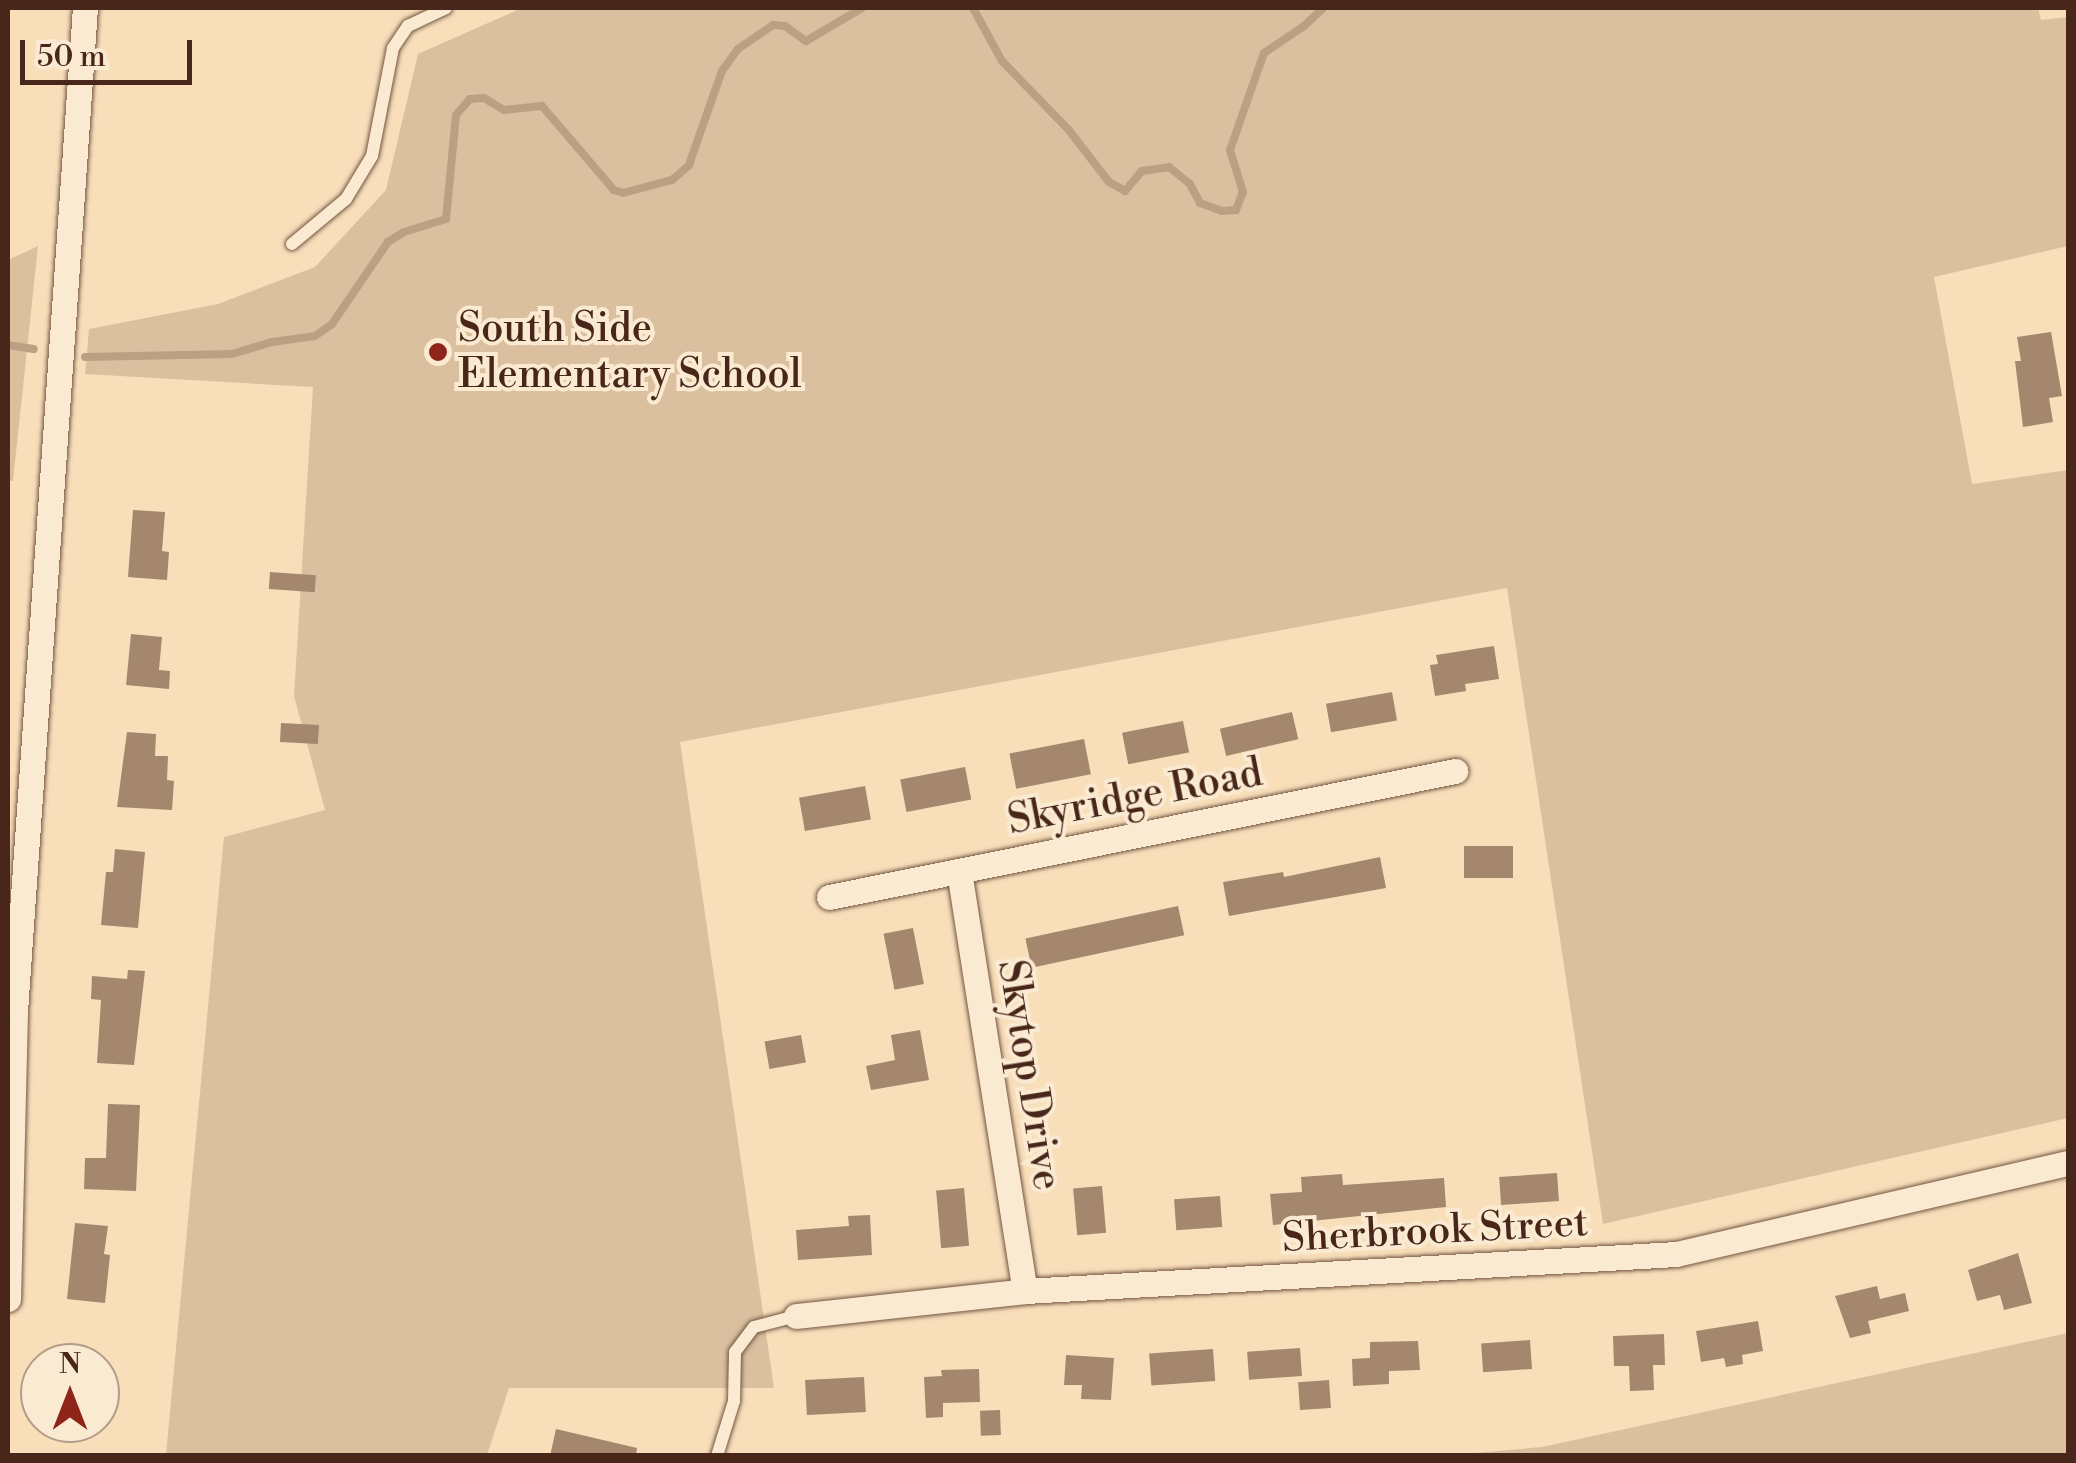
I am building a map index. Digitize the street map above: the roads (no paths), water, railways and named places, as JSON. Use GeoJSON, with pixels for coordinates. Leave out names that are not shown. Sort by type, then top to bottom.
{"type":"FeatureCollection","features":[{"type":"Feature","properties":{"kind":"street"},"geometry":{"type":"LineString","coordinates":[[8,1299],[11,1011],[86,8]]}},
{"type":"Feature","properties":{"kind":"street","name":"Skyridge Road"},"geometry":{"type":"LineString","coordinates":[[829,897],[1456,771]]}},
{"type":"Feature","properties":{"kind":"street","name":"Skytop Drive"},"geometry":{"type":"LineString","coordinates":[[959,871],[1025,1291]]}},
{"type":"Feature","properties":{"kind":"street","name":"Sherbrook Street"},"geometry":{"type":"LineString","coordinates":[[796,1316],[1025,1291],[1676,1254],[2068,1163]]}},
{"type":"Feature","properties":{"kind":"lane"},"geometry":{"type":"LineString","coordinates":[[292,244],[346,198],[372,156],[393,48],[408,26],[446,8]]}},
{"type":"Feature","properties":{"kind":"lane"},"geometry":{"type":"LineString","coordinates":[[717,1456],[734,1401],[735,1352],[754,1328],[796,1316]]}},
{"type":"Feature","properties":{"kind":"waterway"},"geometry":{"type":"LineString","coordinates":[[85,357],[232,354],[272,342],[315,336],[332,324],[388,242],[404,232],[446,219],[456,115],[470,99],[484,98],[504,110],[542,106],[614,190],[623,193],[672,180],[689,165],[722,71],[738,49],[773,25],[785,26],[806,41],[862,8]]}},
{"type":"Feature","properties":{"kind":"waterway"},"geometry":{"type":"LineString","coordinates":[[973,8],[1002,61],[1068,129],[1109,182],[1125,191],[1142,171],[1169,167],[1190,184],[1200,203],[1222,211],[1236,210],[1243,192],[1230,150],[1264,53],[1323,8]]}},
{"type":"Feature","properties":{"kind":"waterway"},"geometry":{"type":"LineString","coordinates":[[8,345],[34,349]]}},
{"type":"Feature","properties":{"kind":"place","name":"South Side Elementary School"},"geometry":{"type":"Point","coordinates":[438,352]}}]}
